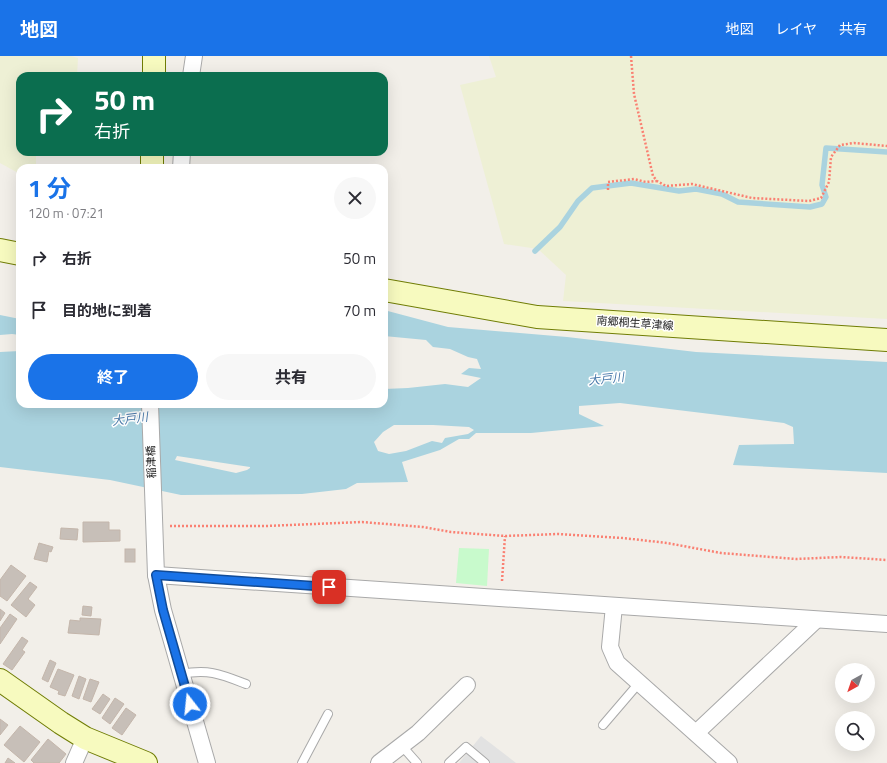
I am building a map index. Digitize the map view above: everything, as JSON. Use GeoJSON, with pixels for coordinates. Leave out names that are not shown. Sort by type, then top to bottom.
{"type":"FeatureCollection","features":[{"type":"Feature","properties":{"kind":"main road"},"geometry":{"type":"LineString","coordinates":[[154,56],[154,72]]}},
{"type":"Feature","properties":{"kind":"main road"},"geometry":{"type":"LineString","coordinates":[[0,250],[16,253]]}},
{"type":"Feature","properties":{"kind":"main road","name":"南郷桐生草津線"},"geometry":{"type":"LineString","coordinates":[[388,291],[537,317],[887,340]]}},
{"type":"Feature","properties":{"kind":"main road"},"geometry":{"type":"LineString","coordinates":[[0,680],[85,738],[146,763]]}},
{"type":"Feature","properties":{"kind":"street"},"geometry":{"type":"LineString","coordinates":[[192,72],[194,56]]}},
{"type":"Feature","properties":{"kind":"street","name":"稲津橋"},"geometry":{"type":"LineString","coordinates":[[150,408],[156,575],[163,610],[207,763]]}},
{"type":"Feature","properties":{"kind":"street"},"geometry":{"type":"LineString","coordinates":[[156,575],[887,624]]}},
{"type":"Feature","properties":{"kind":"street"},"geometry":{"type":"LineString","coordinates":[[614,606],[610,647],[617,664],[729,763]]}},
{"type":"Feature","properties":{"kind":"street"},"geometry":{"type":"LineString","coordinates":[[696,733],[816,620]]}},
{"type":"Feature","properties":{"kind":"street"},"geometry":{"type":"LineString","coordinates":[[379,763],[418,733],[467,685]]}},
{"type":"Feature","properties":{"kind":"street"},"geometry":{"type":"LineString","coordinates":[[74,763],[85,738]]}},
{"type":"Feature","properties":{"kind":"lane"},"geometry":{"type":"LineString","coordinates":[[181,674],[196,671],[219,674],[246,684]]}},
{"type":"Feature","properties":{"kind":"lane"},"geometry":{"type":"LineString","coordinates":[[603,725],[639,683]]}},
{"type":"Feature","properties":{"kind":"lane"},"geometry":{"type":"LineString","coordinates":[[302,763],[328,714]]}},
{"type":"Feature","properties":{"kind":"lane"},"geometry":{"type":"LineString","coordinates":[[402,746],[417,763]]}},
{"type":"Feature","properties":{"kind":"lane"},"geometry":{"type":"LineString","coordinates":[[449,763],[466,747],[485,763]]}},
{"type":"Feature","properties":{"kind":"path"},"geometry":{"type":"LineString","coordinates":[[631,56],[634,94],[653,176],[657,181],[666,186],[692,184],[752,198],[809,201],[821,198],[829,182],[831,157],[840,145],[854,143],[887,146]]}},
{"type":"Feature","properties":{"kind":"path"},"geometry":{"type":"LineString","coordinates":[[608,190],[608,182],[634,178],[646,182],[657,181]]}},
{"type":"Feature","properties":{"kind":"path"},"geometry":{"type":"LineString","coordinates":[[153,523],[177,525],[265,526],[362,522],[423,527],[451,532],[505,536],[558,534],[623,538],[667,543],[721,553],[796,559],[842,557],[887,560]]}},
{"type":"Feature","properties":{"kind":"path"},"geometry":{"type":"LineString","coordinates":[[501,598],[505,536]]}},
{"type":"Feature","properties":{"kind":"green space"},"geometry":{"type":"Polygon","coordinates":[[[0,56],[71,56],[78,58],[77,72],[16,72],[16,156],[36,156],[36,164],[16,164],[16,172],[0,163],[0,56]]]}},
{"type":"Feature","properties":{"kind":"green space"},"geometry":{"type":"Polygon","coordinates":[[[489,56],[887,56],[887,319],[563,301],[566,275],[538,249],[504,244],[460,85],[496,77],[489,56]]]}},
{"type":"Feature","properties":{"kind":"green space"},"geometry":{"type":"Polygon","coordinates":[[[459,548],[489,549],[487,586],[456,583],[459,548]]]}},
{"type":"Feature","properties":{"kind":"shaded area"},"geometry":{"type":"Polygon","coordinates":[[[481,736],[516,763],[459,763],[481,736]]]}},
{"type":"Feature","properties":{"kind":"water","name":"大戸川"},"geometry":{"type":"Polygon","coordinates":[[[388,311],[448,327],[567,337],[696,352],[887,362],[887,473],[733,465],[739,445],[794,444],[793,427],[784,423],[620,403],[579,406],[579,414],[604,426],[531,433],[476,433],[469,439],[459,439],[440,450],[402,462],[408,482],[357,483],[346,489],[302,494],[181,495],[110,480],[0,467],[0,352],[16,351],[16,408],[388,408],[388,389],[445,384],[468,387],[481,378],[461,374],[469,368],[481,369],[477,359],[468,357],[450,349],[433,347],[426,340],[388,336],[388,311]],[[394,425],[383,432],[374,442],[378,451],[389,454],[406,451],[432,441],[442,443],[445,438],[468,434],[474,430],[469,427],[394,425]],[[177,456],[175,460],[236,473],[247,470],[250,467],[177,456]]]}},
{"type":"Feature","properties":{"kind":"water"},"geometry":{"type":"Polygon","coordinates":[[[0,315],[16,318],[16,334],[0,335],[0,315]]]}},
{"type":"Feature","properties":{"kind":"building"},"geometry":{"type":"Polygon","coordinates":[[[83,522],[109,522],[109,530],[120,530],[120,541],[83,542],[83,522]]]}},
{"type":"Feature","properties":{"kind":"building"},"geometry":{"type":"Polygon","coordinates":[[[61,528],[78,529],[77,540],[60,539],[61,528]]]}},
{"type":"Feature","properties":{"kind":"building"},"geometry":{"type":"Polygon","coordinates":[[[39,543],[53,547],[51,552],[49,551],[47,562],[34,559],[39,543]]]}},
{"type":"Feature","properties":{"kind":"building"},"geometry":{"type":"Polygon","coordinates":[[[125,549],[135,549],[135,562],[125,562],[125,549]]]}},
{"type":"Feature","properties":{"kind":"building"},"geometry":{"type":"Polygon","coordinates":[[[11,565],[26,576],[7,601],[0,596],[0,580],[11,565]]]}},
{"type":"Feature","properties":{"kind":"building"},"geometry":{"type":"Polygon","coordinates":[[[30,582],[37,587],[28,599],[35,605],[26,617],[11,605],[30,582]]]}},
{"type":"Feature","properties":{"kind":"building"},"geometry":{"type":"Polygon","coordinates":[[[83,606],[92,607],[91,616],[82,615],[83,606]]]}},
{"type":"Feature","properties":{"kind":"building"},"geometry":{"type":"Polygon","coordinates":[[[0,609],[5,613],[0,621],[0,609]]]}},
{"type":"Feature","properties":{"kind":"building"},"geometry":{"type":"Polygon","coordinates":[[[10,614],[17,619],[0,644],[0,628],[10,614]]]}},
{"type":"Feature","properties":{"kind":"building"},"geometry":{"type":"Polygon","coordinates":[[[80,618],[101,619],[99,635],[68,633],[70,620],[80,621],[80,618]]]}},
{"type":"Feature","properties":{"kind":"building"},"geometry":{"type":"Polygon","coordinates":[[[22,637],[28,641],[22,650],[25,652],[12,670],[3,664],[22,637]]]}},
{"type":"Feature","properties":{"kind":"building"},"geometry":{"type":"Polygon","coordinates":[[[50,660],[56,663],[48,682],[42,679],[50,660]]]}},
{"type":"Feature","properties":{"kind":"building"},"geometry":{"type":"Polygon","coordinates":[[[58,669],[74,675],[65,696],[58,694],[59,691],[50,687],[58,669]]]}},
{"type":"Feature","properties":{"kind":"building"},"geometry":{"type":"Polygon","coordinates":[[[79,676],[86,679],[79,699],[72,696],[79,676]]]}},
{"type":"Feature","properties":{"kind":"building"},"geometry":{"type":"Polygon","coordinates":[[[90,679],[99,682],[91,702],[83,699],[90,679]]]}},
{"type":"Feature","properties":{"kind":"building"},"geometry":{"type":"Polygon","coordinates":[[[103,694],[110,699],[100,714],[92,709],[103,694]]]}},
{"type":"Feature","properties":{"kind":"building"},"geometry":{"type":"Polygon","coordinates":[[[115,698],[124,704],[110,724],[102,718],[115,698]]]}},
{"type":"Feature","properties":{"kind":"building"},"geometry":{"type":"Polygon","coordinates":[[[126,708],[136,715],[122,735],[112,728],[126,708]]]}},
{"type":"Feature","properties":{"kind":"building"},"geometry":{"type":"Polygon","coordinates":[[[0,719],[8,725],[0,735],[0,719]]]}},
{"type":"Feature","properties":{"kind":"building"},"geometry":{"type":"Polygon","coordinates":[[[20,726],[40,742],[24,762],[4,745],[20,726]]]}},
{"type":"Feature","properties":{"kind":"building"},"geometry":{"type":"Polygon","coordinates":[[[48,739],[66,754],[59,763],[34,763],[31,760],[48,739]]]}},
{"type":"Feature","properties":{"kind":"building"},"geometry":{"type":"Polygon","coordinates":[[[8,758],[15,763],[5,763],[8,758]]]}},
{"type":"Feature","properties":{"kind":"waterway"},"geometry":{"type":"LineString","coordinates":[[535,251],[560,227],[578,201],[592,188],[631,183],[679,191],[696,189],[722,194],[738,202],[810,207],[822,204],[826,197],[822,185],[826,148],[887,152]]}},
{"type":"Feature","properties":{"kind":"route"},"geometry":{"type":"LineString","coordinates":[[190,704],[163,610],[156,575],[329,587]]}}]}
